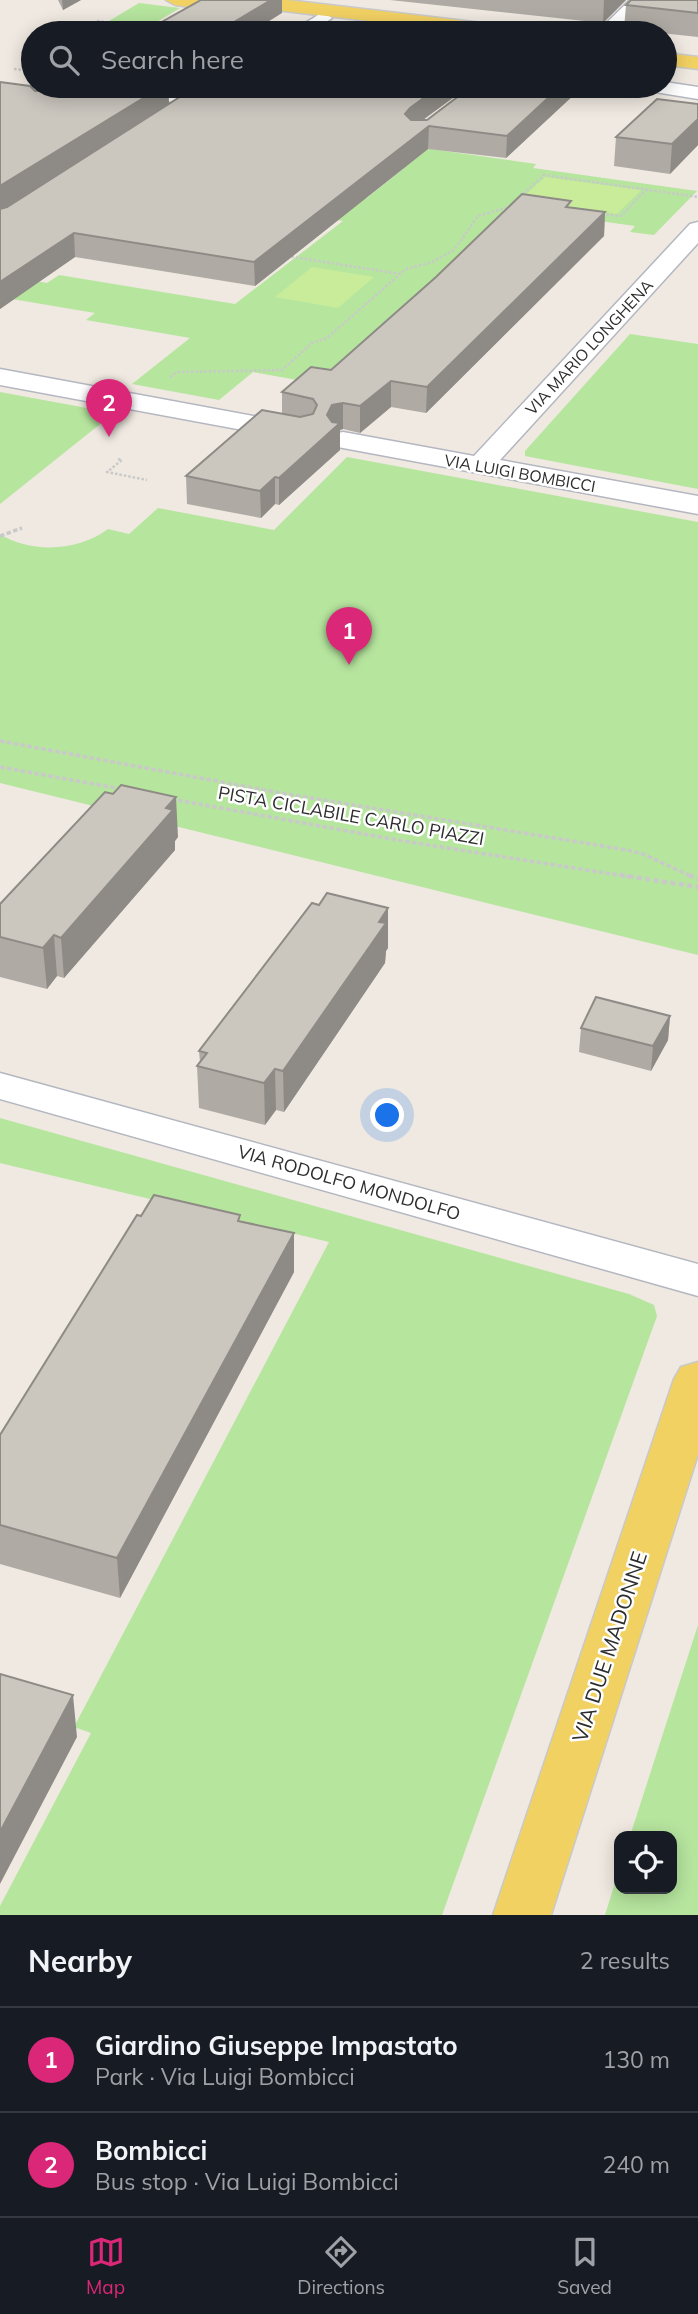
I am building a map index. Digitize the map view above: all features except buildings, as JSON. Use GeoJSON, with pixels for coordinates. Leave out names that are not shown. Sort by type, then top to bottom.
{"type":"FeatureCollection","features":[{"type":"Feature","properties":{"kind":"main road"},"geometry":{"type":"LineString","coordinates":[[175,0],[348,21]]}},
{"type":"Feature","properties":{"kind":"main road"},"geometry":{"type":"LineString","coordinates":[[251,1],[417,21]]}},
{"type":"Feature","properties":{"kind":"main road"},"geometry":{"type":"LineString","coordinates":[[677,52],[698,55]]}},
{"type":"Feature","properties":{"kind":"main road"},"geometry":{"type":"LineString","coordinates":[[677,60],[698,63]]}},
{"type":"Feature","properties":{"kind":"main road","name":"VIA DUE MADONNE"},"geometry":{"type":"LineString","coordinates":[[522,1915],[698,1379]]}},
{"type":"Feature","properties":{"kind":"street"},"geometry":{"type":"LineString","coordinates":[[618,21],[641,0]]}},
{"type":"Feature","properties":{"kind":"street"},"geometry":{"type":"LineString","coordinates":[[318,21],[323,18]]}},
{"type":"Feature","properties":{"kind":"street"},"geometry":{"type":"LineString","coordinates":[[677,90],[698,93]]}},
{"type":"Feature","properties":{"kind":"street"},"geometry":{"type":"LineString","coordinates":[[188,98],[195,99]]}},
{"type":"Feature","properties":{"kind":"street"},"geometry":{"type":"LineString","coordinates":[[173,114],[195,99]]}},
{"type":"Feature","properties":{"kind":"street","name":"VIA MARIO LONGHENA"},"geometry":{"type":"LineString","coordinates":[[481,466],[698,229]]}},
{"type":"Feature","properties":{"kind":"street"},"geometry":{"type":"LineString","coordinates":[[0,377],[302,433]]}},
{"type":"Feature","properties":{"kind":"street","name":"VIA LUIGI BOMBICCI"},"geometry":{"type":"LineString","coordinates":[[343,440],[698,505]]}},
{"type":"Feature","properties":{"kind":"street","name":"VIA RODOLFO MONDOLFO"},"geometry":{"type":"LineString","coordinates":[[0,1086],[698,1280]]}},
{"type":"Feature","properties":{"kind":"path"},"geometry":{"type":"LineString","coordinates":[[14,69],[21,70]]}},
{"type":"Feature","properties":{"kind":"path"},"geometry":{"type":"LineString","coordinates":[[522,202],[515,201],[544,175],[698,197]]}},
{"type":"Feature","properties":{"kind":"path"},"geometry":{"type":"LineString","coordinates":[[596,213],[621,216],[647,190]]}},
{"type":"Feature","properties":{"kind":"path"},"geometry":{"type":"LineString","coordinates":[[164,382],[177,372],[282,370],[312,343],[327,338],[400,274],[454,250],[478,216],[515,206]]}},
{"type":"Feature","properties":{"kind":"path"},"geometry":{"type":"LineString","coordinates":[[276,254],[400,274]]}},
{"type":"Feature","properties":{"kind":"path"},"geometry":{"type":"LineString","coordinates":[[118,459],[122,460],[107,472],[147,480]]}},
{"type":"Feature","properties":{"kind":"path"},"geometry":{"type":"LineString","coordinates":[[0,536],[22,528]]}},
{"type":"Feature","properties":{"kind":"path"},"geometry":{"type":"LineString","coordinates":[[0,741],[281,793],[627,850],[643,854],[698,879]]}},
{"type":"Feature","properties":{"kind":"path"},"geometry":{"type":"LineString","coordinates":[[0,767],[130,791]]}},
{"type":"Feature","properties":{"kind":"path","name":"PISTA CICLABILE CARLO PIAZZI"},"geometry":{"type":"LineString","coordinates":[[158,796],[403,841],[698,887]]}},
{"type":"Feature","properties":{"kind":"green space"},"geometry":{"type":"Polygon","coordinates":[[[139,3],[180,8],[158,21],[109,21],[139,3]]]}},
{"type":"Feature","properties":{"kind":"green space"},"geometry":{"type":"Polygon","coordinates":[[[190,115],[536,164],[533,168],[697,191],[654,235],[630,232],[635,226],[578,218],[336,387],[253,372],[219,400],[132,384],[190,338],[86,320],[95,313],[0,297],[0,275],[47,283],[59,275],[235,304],[343,221],[87,180],[119,160],[367,198],[403,169],[190,115]]]}},
{"type":"Feature","properties":{"kind":"green space"},"geometry":{"type":"Polygon","coordinates":[[[545,177],[641,190],[617,214],[520,200],[545,177]]]}},
{"type":"Feature","properties":{"kind":"green space"},"geometry":{"type":"Polygon","coordinates":[[[312,267],[374,277],[338,308],[275,297],[312,267]]]}},
{"type":"Feature","properties":{"kind":"green space"},"geometry":{"type":"Polygon","coordinates":[[[630,334],[698,344],[698,489],[525,456],[525,451],[630,334]]]}},
{"type":"Feature","properties":{"kind":"green space"},"geometry":{"type":"Polygon","coordinates":[[[0,392],[114,413],[0,504],[0,392]]]}},
{"type":"Feature","properties":{"kind":"green space"},"geometry":{"type":"Polygon","coordinates":[[[347,457],[698,522],[698,955],[0,783],[0,534],[26,545],[69,546],[108,529],[129,534],[158,508],[274,530],[347,457]]]}},
{"type":"Feature","properties":{"kind":"green space"},"geometry":{"type":"Polygon","coordinates":[[[0,1118],[629,1294],[654,1305],[657,1316],[442,1915],[0,1915],[0,1906],[91,1733],[74,1727],[329,1242],[0,1163],[0,1118]]]}},
{"type":"Feature","properties":{"kind":"green space"},"geometry":{"type":"Polygon","coordinates":[[[698,1625],[698,1915],[605,1915],[614,1886],[614,1894],[677,1894],[677,1831],[632,1831],[698,1625]]]}},
{"type":"Feature","properties":{"kind":"place","name":"Bombicci"},"geometry":{"type":"Point","coordinates":[109,437]}},
{"type":"Feature","properties":{"kind":"place","name":"Giardino Giuseppe Impastato"},"geometry":{"type":"Point","coordinates":[349,665]}}]}
